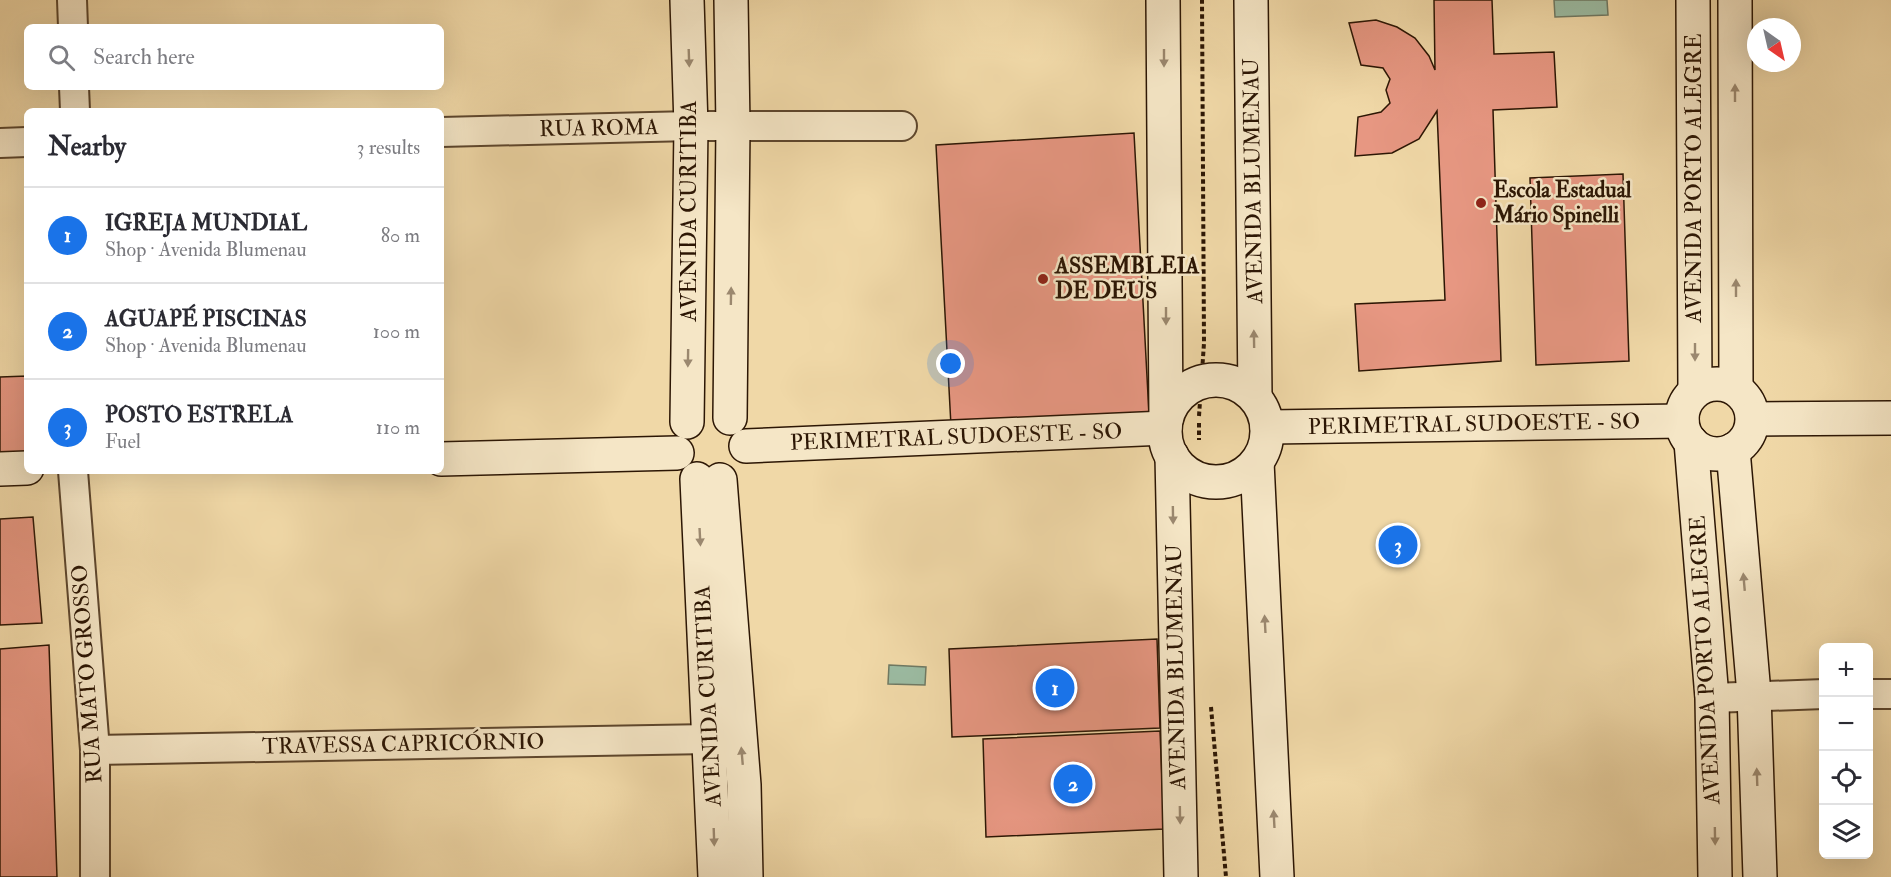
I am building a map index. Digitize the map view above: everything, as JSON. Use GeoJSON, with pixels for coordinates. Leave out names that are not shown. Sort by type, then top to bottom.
{"type":"FeatureCollection","features":[{"type":"Feature","properties":{"kind":"street"},"geometry":{"type":"LineString","coordinates":[[72,0],[73,24]]}},
{"type":"Feature","properties":{"kind":"street","name":"AVENIDA CURITIBA"},"geometry":{"type":"LineString","coordinates":[[687,0],[691,126],[687,422]]}},
{"type":"Feature","properties":{"kind":"street","name":"AVENIDA CURITIBA"},"geometry":{"type":"LineString","coordinates":[[730,418],[733,126],[731,0]]}},
{"type":"Feature","properties":{"kind":"street","name":"AVENIDA BLUMENAU"},"geometry":{"type":"LineString","coordinates":[[1163,0],[1168,435],[1181,877]]}},
{"type":"Feature","properties":{"kind":"street","name":"AVENIDA BLUMENAU"},"geometry":{"type":"LineString","coordinates":[[1251,0],[1261,412]]}},
{"type":"Feature","properties":{"kind":"street","name":"AVENIDA PORTO ALEGRE"},"geometry":{"type":"LineString","coordinates":[[1693,0],[1695,391]]}},
{"type":"Feature","properties":{"kind":"street","name":"AVENIDA PORTO ALEGRE"},"geometry":{"type":"LineString","coordinates":[[1735,0],[1736,389]]}},
{"type":"Feature","properties":{"kind":"street"},"geometry":{"type":"LineString","coordinates":[[75,90],[75,108]]}},
{"type":"Feature","properties":{"kind":"street","name":"RUA ROMA"},"geometry":{"type":"LineString","coordinates":[[444,132],[691,126],[902,126]]}},
{"type":"Feature","properties":{"kind":"street"},"geometry":{"type":"LineString","coordinates":[[0,142],[24,142]]}},
{"type":"Feature","properties":{"kind":"street"},"geometry":{"type":"LineString","coordinates":[[1257,462],[1237,478],[1225,481],[1201,480],[1189,474],[1168,435],[1180,396],[1203,382],[1231,382],[1261,412],[1267,439],[1257,462],[1277,877]]}},
{"type":"Feature","properties":{"kind":"street"},"geometry":{"type":"LineString","coordinates":[[1687,431],[1683,410],[1695,391],[1720,383],[1736,389],[1749,401],[1753,419],[1747,437],[1732,450]]}},
{"type":"Feature","properties":{"kind":"street","name":"PERIMETRAL SUDOESTE - SO"},"geometry":{"type":"LineString","coordinates":[[1261,412],[1687,431],[1710,453],[1732,450]]}},
{"type":"Feature","properties":{"kind":"street"},"geometry":{"type":"LineString","coordinates":[[708,413],[730,418],[738,425],[746,446],[739,468],[709,480],[688,473],[677,453],[680,431],[687,422],[708,413]]}},
{"type":"Feature","properties":{"kind":"street"},"geometry":{"type":"LineString","coordinates":[[1753,419],[1891,418]]}},
{"type":"Feature","properties":{"kind":"street","name":"AVENIDA PORTO ALEGRE"},"geometry":{"type":"LineString","coordinates":[[1687,431],[1712,698],[1715,877]]}},
{"type":"Feature","properties":{"kind":"street","name":"PERIMETRAL SUDOESTE - SO"},"geometry":{"type":"LineString","coordinates":[[746,446],[1168,435]]}},
{"type":"Feature","properties":{"kind":"street","name":"AVENIDA PORTO ALEGRE"},"geometry":{"type":"LineString","coordinates":[[1732,450],[1754,694],[1760,877]]}},
{"type":"Feature","properties":{"kind":"street"},"geometry":{"type":"LineString","coordinates":[[444,459],[677,453]]}},
{"type":"Feature","properties":{"kind":"street"},"geometry":{"type":"LineString","coordinates":[[0,468],[24,468]]}},
{"type":"Feature","properties":{"kind":"street","name":"RUA MATO GROSSO"},"geometry":{"type":"LineString","coordinates":[[73,474],[95,750],[95,877]]}},
{"type":"Feature","properties":{"kind":"street","name":"AVENIDA CURITIBA"},"geometry":{"type":"LineString","coordinates":[[709,480],[711,739],[715,877]]}},
{"type":"Feature","properties":{"kind":"street","name":"AVENIDA CURITIBA"},"geometry":{"type":"LineString","coordinates":[[709,480],[744,785],[746,877]]}},
{"type":"Feature","properties":{"kind":"street"},"geometry":{"type":"LineString","coordinates":[[1712,698],[1754,694],[1819,694]]}},
{"type":"Feature","properties":{"kind":"street"},"geometry":{"type":"LineString","coordinates":[[1873,694],[1891,694]]}},
{"type":"Feature","properties":{"kind":"street","name":"TRAVESSA CAPRICÓRNIO"},"geometry":{"type":"LineString","coordinates":[[95,750],[711,739]]}},
{"type":"Feature","properties":{"kind":"path"},"geometry":{"type":"LineString","coordinates":[[1201,480],[1199,422],[1203,382],[1202,0]]}},
{"type":"Feature","properties":{"kind":"path"},"geometry":{"type":"LineString","coordinates":[[1211,700],[1226,877]]}},
{"type":"Feature","properties":{"kind":"shaded area"},"geometry":{"type":"Polygon","coordinates":[[[1554,0],[1607,0],[1608,15],[1555,17],[1554,0]]]}},
{"type":"Feature","properties":{"kind":"shaded area"},"geometry":{"type":"Polygon","coordinates":[[[889,665],[926,667],[925,685],[888,684],[889,665]]]}},
{"type":"Feature","properties":{"kind":"building","name":"Escola Estadual Mário Spinelli"},"geometry":{"type":"Polygon","coordinates":[[[1434,0],[1492,0],[1494,54],[1554,52],[1557,107],[1493,110],[1501,361],[1359,371],[1355,304],[1445,300],[1437,111],[1419,139],[1392,153],[1355,156],[1358,117],[1381,112],[1390,103],[1386,90],[1390,79],[1383,68],[1361,65],[1349,23],[1376,20],[1397,27],[1415,38],[1429,56],[1435,70],[1434,0]]]}},
{"type":"Feature","properties":{"kind":"building","name":"ASSEMBLEIA DE DEUS"},"geometry":{"type":"Polygon","coordinates":[[[1134,133],[1149,414],[951,426],[936,145],[1134,133]]]}},
{"type":"Feature","properties":{"kind":"building"},"geometry":{"type":"Polygon","coordinates":[[[1623,174],[1629,361],[1536,365],[1530,178],[1623,174]]]}},
{"type":"Feature","properties":{"kind":"building"},"geometry":{"type":"Polygon","coordinates":[[[24,376],[24,468],[0,469],[0,377],[24,376]]]}},
{"type":"Feature","properties":{"kind":"building"},"geometry":{"type":"Polygon","coordinates":[[[33,517],[42,623],[0,625],[0,519],[33,517]]]}},
{"type":"Feature","properties":{"kind":"building"},"geometry":{"type":"Polygon","coordinates":[[[1157,639],[1160,728],[952,737],[949,649],[1157,639]]]}},
{"type":"Feature","properties":{"kind":"building"},"geometry":{"type":"Polygon","coordinates":[[[49,645],[57,877],[0,877],[0,649],[49,645]]]}},
{"type":"Feature","properties":{"kind":"building"},"geometry":{"type":"Polygon","coordinates":[[[1160,731],[1164,829],[986,837],[983,739],[1160,731]]]}},
{"type":"Feature","properties":{"kind":"place","name":"Escola Estadual Mário Spinelli"},"geometry":{"type":"Point","coordinates":[1481,203]}},
{"type":"Feature","properties":{"kind":"place","name":"ASSEMBLEIA DE DEUS"},"geometry":{"type":"Point","coordinates":[1043,279]}},
{"type":"Feature","properties":{"kind":"place","name":"POSTO ESTRELA"},"geometry":{"type":"Point","coordinates":[1398,545]}},
{"type":"Feature","properties":{"kind":"place","name":"IGREJA MUNDIAL"},"geometry":{"type":"Point","coordinates":[1055,688]}},
{"type":"Feature","properties":{"kind":"place","name":"AGUAPÉ PISCINAS"},"geometry":{"type":"Point","coordinates":[1073,784]}}]}
